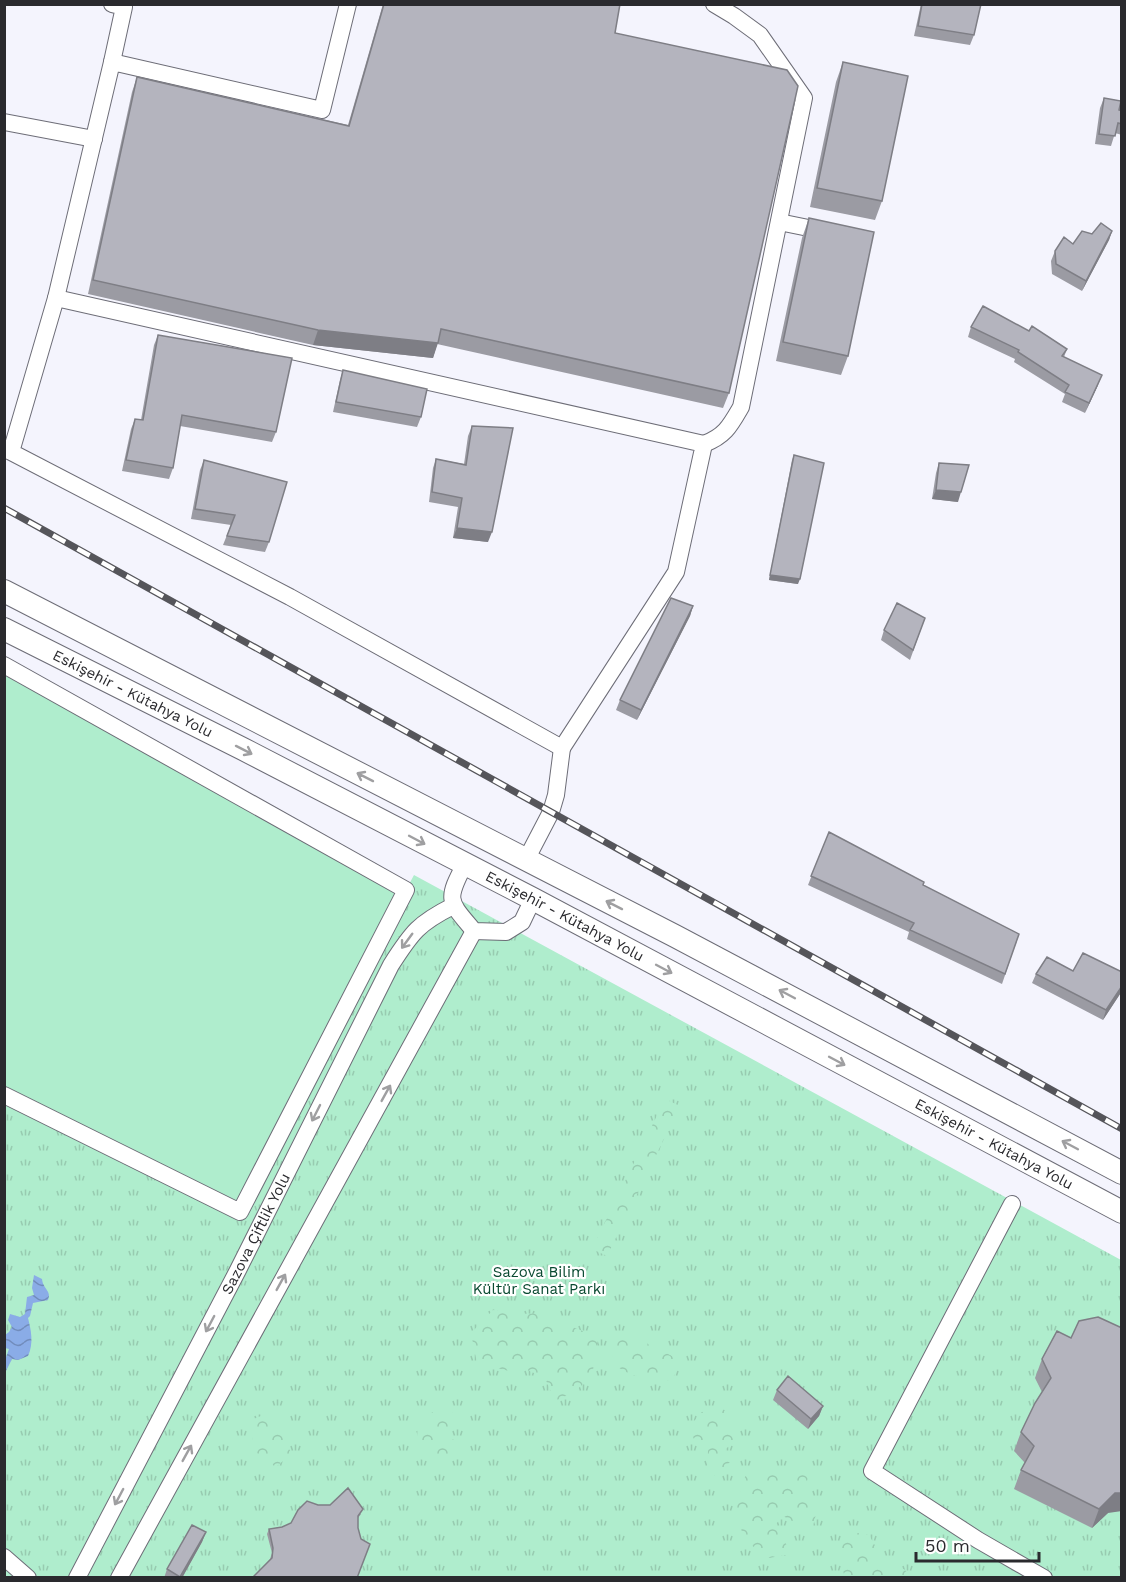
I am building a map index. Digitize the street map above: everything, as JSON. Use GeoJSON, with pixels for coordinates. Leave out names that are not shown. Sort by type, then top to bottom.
{"type":"FeatureCollection","features":[{"type":"Feature","properties":{"kind":"highway"},"geometry":{"type":"LineString","coordinates":[[4,591],[903,1055],[1122,1173]]}},
{"type":"Feature","properties":{"kind":"highway","name":"Eskişehir - Kütahya Yolu"},"geometry":{"type":"LineString","coordinates":[[4,629],[533,899],[1122,1212]]}},
{"type":"Feature","properties":{"kind":"street"},"geometry":{"type":"LineString","coordinates":[[112,4],[124,7],[112,62],[56,298],[8,450],[290,597],[562,748]]}},
{"type":"Feature","properties":{"kind":"street"},"geometry":{"type":"LineString","coordinates":[[112,62],[322,110],[348,4]]}},
{"type":"Feature","properties":{"kind":"street"},"geometry":{"type":"LineString","coordinates":[[56,298],[704,444],[718,438],[731,425],[741,407],[804,98],[760,35],[714,4]]}},
{"type":"Feature","properties":{"kind":"street"},"geometry":{"type":"LineString","coordinates":[[4,122],[94,139]]}},
{"type":"Feature","properties":{"kind":"street"},"geometry":{"type":"LineString","coordinates":[[779,222],[847,236]]}},
{"type":"Feature","properties":{"kind":"street"},"geometry":{"type":"LineString","coordinates":[[526,860],[554,803],[562,748],[676,572],[704,444]]}},
{"type":"Feature","properties":{"kind":"street"},"geometry":{"type":"LineString","coordinates":[[4,665],[406,890],[240,1212],[4,1095]]}},
{"type":"Feature","properties":{"kind":"street"},"geometry":{"type":"LineString","coordinates":[[465,864],[452,887],[453,906],[474,931],[506,932],[522,922],[533,899]]}},
{"type":"Feature","properties":{"kind":"street","name":"Sazova Çiftlik Yolu"},"geometry":{"type":"LineString","coordinates":[[77,1578],[238,1269],[391,965],[410,935],[430,918],[453,906]]}},
{"type":"Feature","properties":{"kind":"street"},"geometry":{"type":"LineString","coordinates":[[119,1578],[474,931]]}},
{"type":"Feature","properties":{"kind":"street"},"geometry":{"type":"LineString","coordinates":[[1012,1204],[872,1471],[978,1540],[1044,1578]]}},
{"type":"Feature","properties":{"kind":"street"},"geometry":{"type":"LineString","coordinates":[[4,1557],[28,1578]]}},
{"type":"Feature","properties":{"kind":"green space"},"geometry":{"type":"Polygon","coordinates":[[[4,665],[406,890],[240,1212],[5,1095],[4,665]]]}},
{"type":"Feature","properties":{"kind":"green space","name":"Sazova Bilim Kültür Sanat Parkı"},"geometry":{"type":"Polygon","coordinates":[[[414,875],[1121,1260],[1121,1577],[5,1577],[4,1095],[406,890],[414,875]]]}},
{"type":"Feature","properties":{"kind":"green space"},"geometry":{"type":"Polygon","coordinates":[[[665,1099],[680,1106],[607,1256],[592,1249],[665,1099]]]}},
{"type":"Feature","properties":{"kind":"green space"},"geometry":{"type":"Polygon","coordinates":[[[493,1310],[517,1314],[546,1313],[554,1319],[599,1338],[592,1373],[584,1384],[555,1401],[545,1378],[525,1369],[509,1371],[477,1363],[471,1333],[493,1310]]]}},
{"type":"Feature","properties":{"kind":"green space"},"geometry":{"type":"Polygon","coordinates":[[[629,1331],[643,1337],[651,1348],[676,1358],[676,1372],[671,1381],[631,1375],[616,1366],[609,1345],[618,1333],[629,1331]]]}},
{"type":"Feature","properties":{"kind":"green space"},"geometry":{"type":"Polygon","coordinates":[[[716,1406],[735,1415],[738,1441],[725,1449],[730,1462],[715,1476],[707,1467],[708,1451],[697,1445],[689,1429],[700,1413],[716,1406]]]}},
{"type":"Feature","properties":{"kind":"green space"},"geometry":{"type":"Polygon","coordinates":[[[435,1411],[452,1412],[454,1425],[442,1430],[448,1439],[463,1441],[466,1453],[444,1462],[421,1459],[417,1437],[419,1425],[427,1415],[435,1411]]]}},
{"type":"Feature","properties":{"kind":"green space"},"geometry":{"type":"Polygon","coordinates":[[[266,1414],[287,1422],[283,1441],[292,1453],[276,1467],[254,1451],[251,1420],[266,1414]]]}},
{"type":"Feature","properties":{"kind":"green space"},"geometry":{"type":"Polygon","coordinates":[[[748,1468],[803,1468],[808,1478],[803,1494],[814,1500],[816,1514],[813,1526],[805,1528],[783,1516],[776,1524],[791,1554],[769,1558],[747,1542],[733,1512],[748,1468]]]}},
{"type":"Feature","properties":{"kind":"green space"},"geometry":{"type":"Polygon","coordinates":[[[852,1532],[869,1535],[889,1570],[904,1569],[911,1577],[845,1577],[836,1550],[852,1532]]]}},
{"type":"Feature","properties":{"kind":"water"},"geometry":{"type":"Polygon","coordinates":[[[34,1275],[42,1279],[49,1297],[48,1300],[33,1303],[28,1318],[31,1341],[28,1356],[18,1360],[12,1359],[5,1373],[5,1360],[9,1349],[5,1348],[5,1335],[12,1327],[8,1320],[10,1314],[20,1317],[25,1314],[27,1297],[34,1295],[32,1288],[34,1275]]]}},
{"type":"Feature","properties":{"kind":"building"},"geometry":{"type":"Polygon","coordinates":[[[384,4],[620,4],[615,33],[787,70],[798,86],[729,393],[441,329],[438,343],[318,330],[93,280],[137,77],[349,126],[384,4]]]}},
{"type":"Feature","properties":{"kind":"building"},"geometry":{"type":"Polygon","coordinates":[[[922,4],[981,4],[974,35],[918,26],[922,4]]]}},
{"type":"Feature","properties":{"kind":"building"},"geometry":{"type":"Polygon","coordinates":[[[843,62],[908,76],[882,201],[817,188],[843,62]]]}},
{"type":"Feature","properties":{"kind":"building"},"geometry":{"type":"Polygon","coordinates":[[[1104,98],[1121,101],[1119,110],[1122,111],[1122,124],[1118,123],[1115,136],[1099,134],[1104,98]]]}},
{"type":"Feature","properties":{"kind":"building"},"geometry":{"type":"Polygon","coordinates":[[[809,218],[874,232],[848,356],[783,342],[809,218]]]}},
{"type":"Feature","properties":{"kind":"building"},"geometry":{"type":"Polygon","coordinates":[[[1101,223],[1112,231],[1086,281],[1056,264],[1055,251],[1064,237],[1073,244],[1082,231],[1092,234],[1101,223]]]}},
{"type":"Feature","properties":{"kind":"building"},"geometry":{"type":"Polygon","coordinates":[[[983,306],[1029,331],[1032,326],[1067,349],[1062,356],[1102,375],[1089,403],[1065,392],[1069,385],[1018,352],[1019,350],[971,327],[983,306]]]}},
{"type":"Feature","properties":{"kind":"building"},"geometry":{"type":"Polygon","coordinates":[[[158,335],[292,358],[276,432],[182,415],[173,468],[126,460],[135,419],[143,420],[158,335]]]}},
{"type":"Feature","properties":{"kind":"building"},"geometry":{"type":"Polygon","coordinates":[[[343,370],[427,389],[421,417],[336,402],[343,370]]]}},
{"type":"Feature","properties":{"kind":"building"},"geometry":{"type":"Polygon","coordinates":[[[472,426],[513,428],[492,532],[457,528],[462,498],[432,492],[436,459],[466,465],[472,426]]]}},
{"type":"Feature","properties":{"kind":"building"},"geometry":{"type":"Polygon","coordinates":[[[794,455],[824,463],[800,579],[770,575],[794,455]]]}},
{"type":"Feature","properties":{"kind":"building"},"geometry":{"type":"Polygon","coordinates":[[[204,460],[287,482],[269,542],[227,536],[235,515],[195,509],[204,460]]]}},
{"type":"Feature","properties":{"kind":"building"},"geometry":{"type":"Polygon","coordinates":[[[939,463],[969,465],[961,492],[936,490],[939,463]]]}},
{"type":"Feature","properties":{"kind":"building"},"geometry":{"type":"Polygon","coordinates":[[[671,598],[693,606],[641,710],[620,700],[671,598]]]}},
{"type":"Feature","properties":{"kind":"building"},"geometry":{"type":"Polygon","coordinates":[[[897,603],[925,618],[913,650],[884,630],[897,603]]]}},
{"type":"Feature","properties":{"kind":"building"},"geometry":{"type":"Polygon","coordinates":[[[829,832],[924,882],[923,885],[1019,934],[1005,974],[910,930],[914,923],[811,876],[829,832]]]}},
{"type":"Feature","properties":{"kind":"building"},"geometry":{"type":"Polygon","coordinates":[[[1083,953],[1122,972],[1122,986],[1106,1010],[1036,974],[1047,957],[1073,971],[1083,953]]]}},
{"type":"Feature","properties":{"kind":"building"},"geometry":{"type":"Polygon","coordinates":[[[1098,1317],[1122,1328],[1122,1493],[1115,1493],[1099,1509],[1021,1470],[1034,1446],[1021,1432],[1035,1403],[1051,1378],[1042,1359],[1057,1331],[1071,1338],[1079,1321],[1098,1317]]]}},
{"type":"Feature","properties":{"kind":"building"},"geometry":{"type":"Polygon","coordinates":[[[788,1376],[823,1406],[811,1419],[777,1390],[788,1376]]]}},
{"type":"Feature","properties":{"kind":"building"},"geometry":{"type":"Polygon","coordinates":[[[348,1488],[363,1509],[358,1516],[361,1539],[370,1544],[357,1578],[258,1578],[254,1576],[272,1558],[273,1548],[269,1529],[291,1523],[298,1510],[307,1501],[318,1505],[330,1505],[348,1488]]]}},
{"type":"Feature","properties":{"kind":"building"},"geometry":{"type":"Polygon","coordinates":[[[192,1525],[206,1532],[180,1577],[167,1569],[192,1525]]]}},
{"type":"Feature","properties":{"kind":"railway"},"geometry":{"type":"LineString","coordinates":[[4,508],[1122,1129]]}}]}
